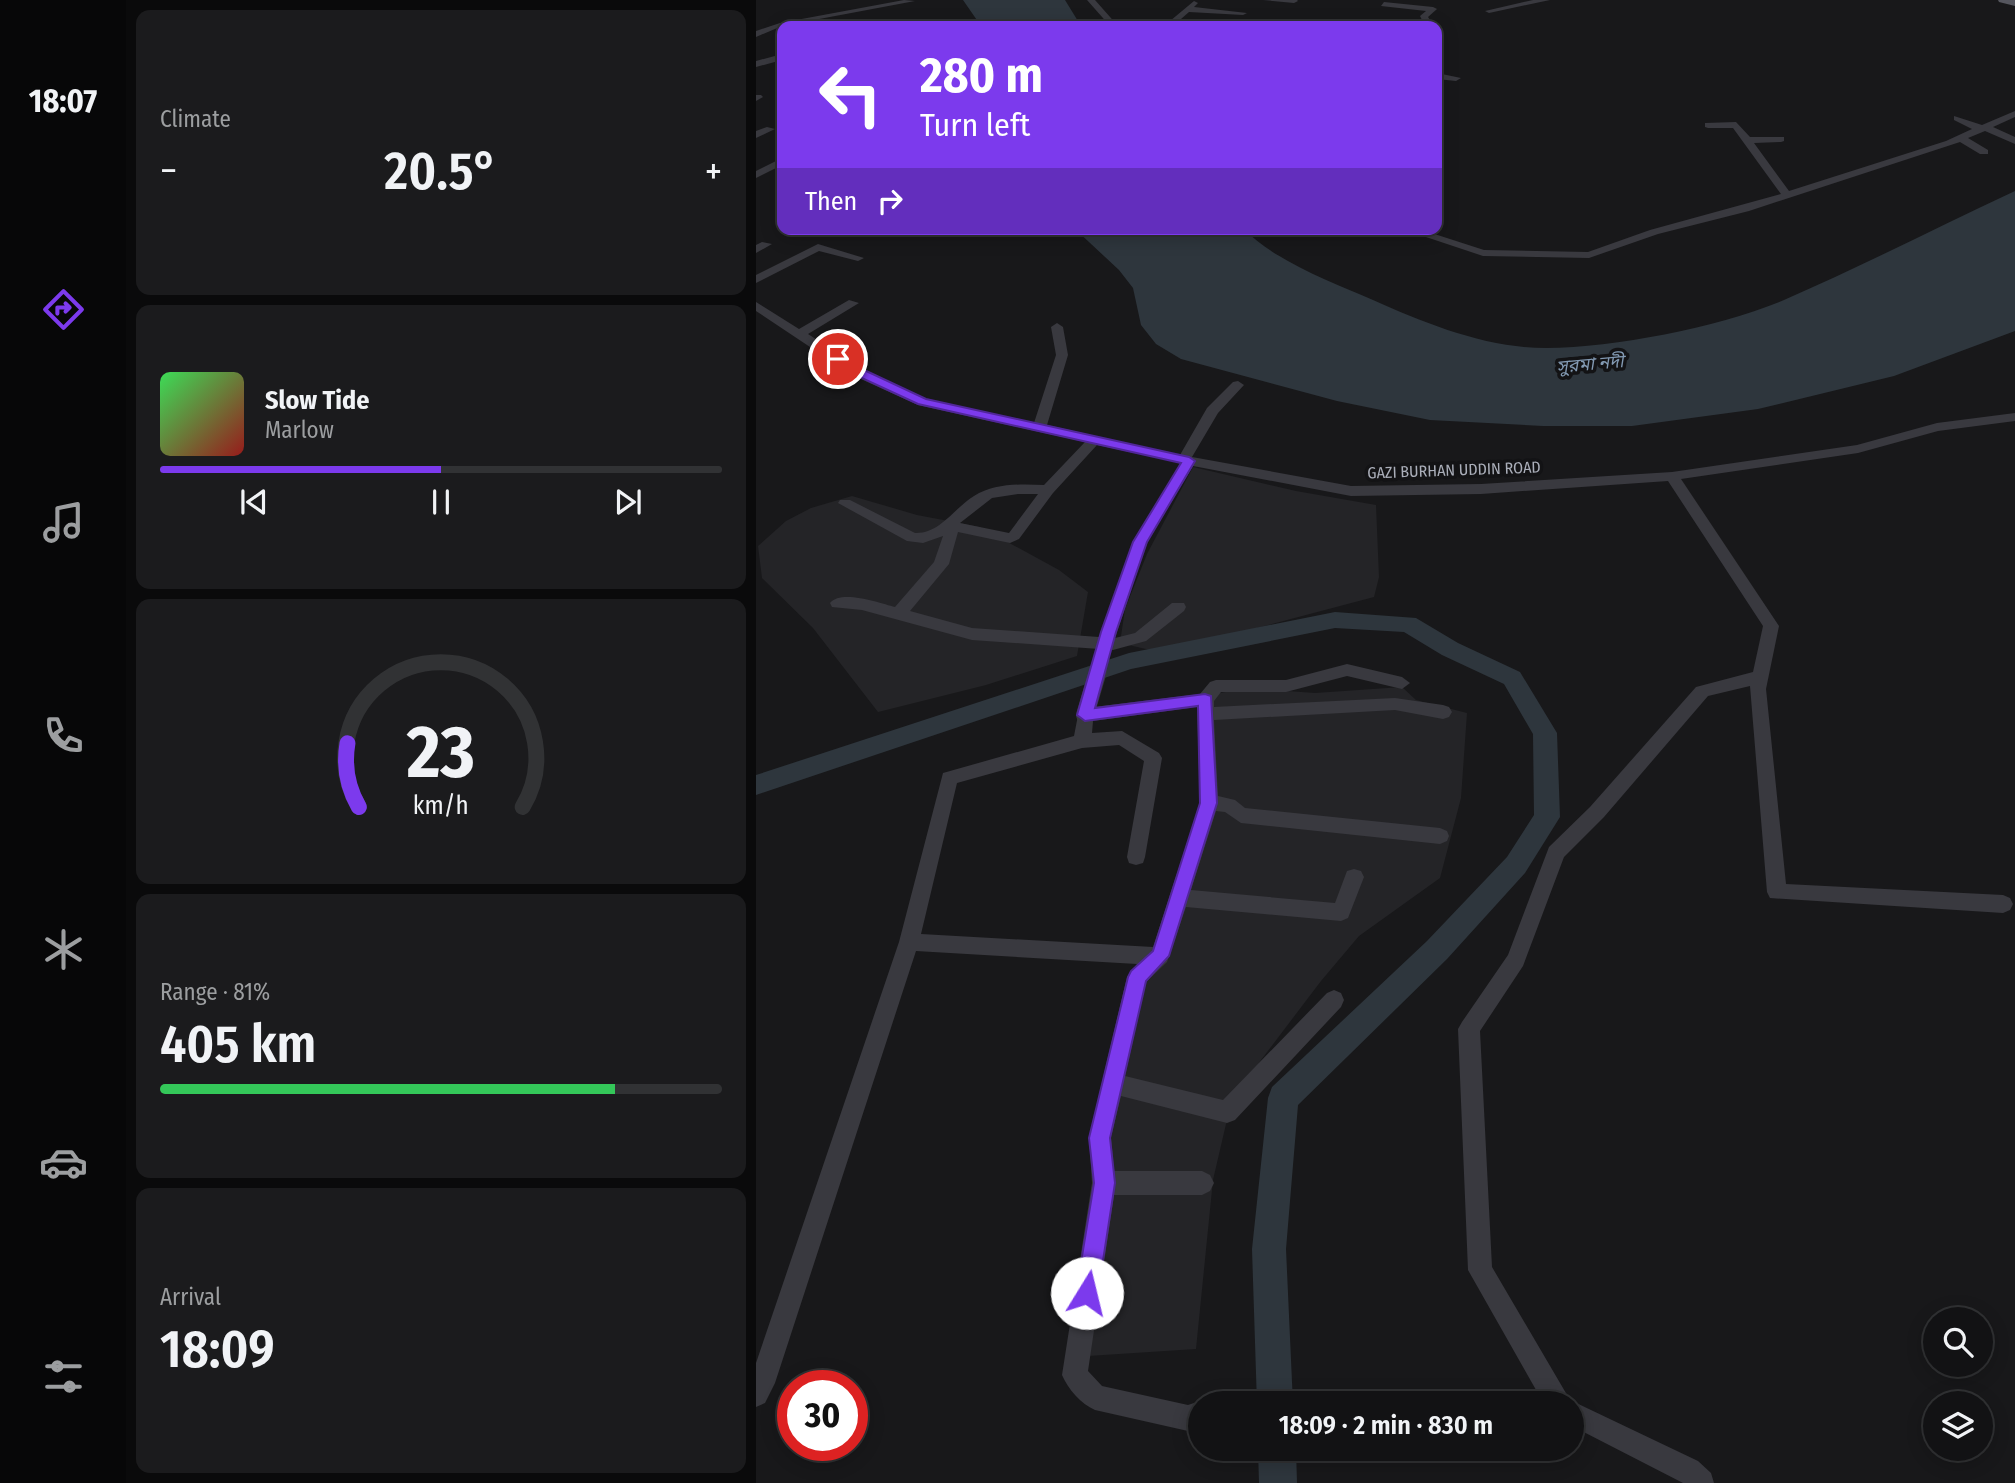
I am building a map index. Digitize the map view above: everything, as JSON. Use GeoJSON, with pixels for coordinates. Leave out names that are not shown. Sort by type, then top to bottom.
{"type":"FeatureCollection","features":[{"type":"Feature","properties":{"kind":"main road"},"geometry":{"type":"LineString","coordinates":[[2003,0],[2013,1]]}},
{"type":"Feature","properties":{"kind":"street"},"geometry":{"type":"LineString","coordinates":[[1091,0],[1110,21]]}},
{"type":"Feature","properties":{"kind":"street"},"geometry":{"type":"LineString","coordinates":[[1173,21],[1198,0]]}},
{"type":"Feature","properties":{"kind":"street"},"geometry":{"type":"LineString","coordinates":[[1267,0],[1294,1]]}},
{"type":"Feature","properties":{"kind":"street"},"geometry":{"type":"LineString","coordinates":[[1489,11],[1546,0]]}},
{"type":"Feature","properties":{"kind":"street"},"geometry":{"type":"LineString","coordinates":[[806,21],[911,1]]}},
{"type":"Feature","properties":{"kind":"street"},"geometry":{"type":"LineString","coordinates":[[1384,5],[1433,9],[1423,16],[1425,21]]}},
{"type":"Feature","properties":{"kind":"street"},"geometry":{"type":"LineString","coordinates":[[1186,9],[1243,13]]}},
{"type":"Feature","properties":{"kind":"street"},"geometry":{"type":"LineString","coordinates":[[756,34],[777,27]]}},
{"type":"Feature","properties":{"kind":"street"},"geometry":{"type":"LineString","coordinates":[[756,64],[777,58]]}},
{"type":"Feature","properties":{"kind":"street"},"geometry":{"type":"LineString","coordinates":[[1442,77],[1456,78]]}},
{"type":"Feature","properties":{"kind":"street"},"geometry":{"type":"LineString","coordinates":[[1426,235],[1483,253],[1589,255],[1654,232],[1745,209],[1960,138],[2015,114]]}},
{"type":"Feature","properties":{"kind":"street"},"geometry":{"type":"LineString","coordinates":[[1957,118],[2015,141]]}},
{"type":"Feature","properties":{"kind":"street"},"geometry":{"type":"LineString","coordinates":[[1708,125],[1736,125],[1786,194]]}},
{"type":"Feature","properties":{"kind":"street"},"geometry":{"type":"LineString","coordinates":[[756,135],[770,129]]}},
{"type":"Feature","properties":{"kind":"street"},"geometry":{"type":"LineString","coordinates":[[1960,138],[1984,152]]}},
{"type":"Feature","properties":{"kind":"street"},"geometry":{"type":"LineString","coordinates":[[1747,140],[1781,139]]}},
{"type":"Feature","properties":{"kind":"street"},"geometry":{"type":"LineString","coordinates":[[756,175],[777,164]]}},
{"type":"Feature","properties":{"kind":"street"},"geometry":{"type":"LineString","coordinates":[[756,280],[818,247],[858,258]]}},
{"type":"Feature","properties":{"kind":"street"},"geometry":{"type":"LineString","coordinates":[[799,334],[853,303]]}},
{"type":"Feature","properties":{"kind":"street","name":"GAZI BURHAN UDDIN ROAD"},"geometry":{"type":"LineString","coordinates":[[756,306],[858,372],[923,402],[1186,461],[1351,491],[1481,489],[1672,476],[1858,449],[1937,427],[2015,417]]}},
{"type":"Feature","properties":{"kind":"street"},"geometry":{"type":"LineString","coordinates":[[756,324],[773,317]]}},
{"type":"Feature","properties":{"kind":"street"},"geometry":{"type":"LineString","coordinates":[[1040,428],[1062,355],[1057,327]]}},
{"type":"Feature","properties":{"kind":"street"},"geometry":{"type":"LineString","coordinates":[[1082,741],[1085,715],[1107,638],[1140,542],[1212,411],[1238,385]]}},
{"type":"Feature","properties":{"kind":"street"},"geometry":{"type":"LineString","coordinates":[[951,526],[1010,538],[1014,536],[1048,490],[1094,440]]}},
{"type":"Feature","properties":{"kind":"street"},"geometry":{"type":"LineString","coordinates":[[1672,476],[1771,625],[1758,689],[1777,892],[2003,904]]}},
{"type":"Feature","properties":{"kind":"street"},"geometry":{"type":"LineString","coordinates":[[845,503],[920,540],[951,526],[972,503],[986,495],[1009,489],[1048,490]]}},
{"type":"Feature","properties":{"kind":"street"},"geometry":{"type":"LineString","coordinates":[[898,614],[943,564],[951,526]]}},
{"type":"Feature","properties":{"kind":"street"},"geometry":{"type":"LineString","coordinates":[[838,603],[862,604],[972,634],[1113,644],[1140,637],[1178,607]]}},
{"type":"Feature","properties":{"kind":"street"},"geometry":{"type":"LineString","coordinates":[[1188,1418],[1095,1397],[1074,1375],[1104,1183],[1100,1138],[1137,977],[1160,956],[1209,803],[1206,707],[1216,686],[1286,686],[1347,670],[1402,683]]}},
{"type":"Feature","properties":{"kind":"street"},"geometry":{"type":"LineString","coordinates":[[1551,1391],[1480,1270],[1469,1029],[1516,960],[1556,853],[1597,812],[1702,691],[1760,677]]}},
{"type":"Feature","properties":{"kind":"street"},"geometry":{"type":"LineString","coordinates":[[1085,715],[1206,707],[1395,705],[1443,712]]}},
{"type":"Feature","properties":{"kind":"street"},"geometry":{"type":"LineString","coordinates":[[756,1395],[909,942],[948,778],[1082,741],[1122,738],[1153,758],[1136,857]]}},
{"type":"Feature","properties":{"kind":"street"},"geometry":{"type":"LineString","coordinates":[[1209,803],[1229,805],[1241,815],[1440,836]]}},
{"type":"Feature","properties":{"kind":"street"},"geometry":{"type":"LineString","coordinates":[[1180,898],[1341,912],[1354,877]]}},
{"type":"Feature","properties":{"kind":"street"},"geometry":{"type":"LineString","coordinates":[[909,942],[1160,956]]}},
{"type":"Feature","properties":{"kind":"street"},"geometry":{"type":"LineString","coordinates":[[1112,1083],[1227,1112],[1334,1000]]}},
{"type":"Feature","properties":{"kind":"street"},"geometry":{"type":"LineString","coordinates":[[1104,1183],[1202,1183]]}},
{"type":"Feature","properties":{"kind":"street"},"geometry":{"type":"LineString","coordinates":[[1584,1418],[1689,1470],[1701,1483]]}},
{"type":"Feature","properties":{"kind":"shaded area"},"geometry":{"type":"Polygon","coordinates":[[[1193,467],[1296,491],[1376,505],[1379,577],[1374,597],[1163,653],[1120,643],[1125,609],[1147,554],[1193,467]]]}},
{"type":"Feature","properties":{"kind":"shaded area"},"geometry":{"type":"Polygon","coordinates":[[[852,496],[917,515],[980,527],[1059,570],[1088,592],[1077,656],[986,685],[878,712],[813,628],[762,578],[758,546],[786,521],[811,508],[852,496]]]}},
{"type":"Feature","properties":{"kind":"shaded area"},"geometry":{"type":"Polygon","coordinates":[[[1402,687],[1416,700],[1467,713],[1461,798],[1440,878],[1359,936],[1261,1060],[1226,1124],[1213,1180],[1196,1349],[1088,1356],[1106,1141],[1147,978],[1204,804],[1203,696],[1248,688],[1315,693],[1402,687]]]}},
{"type":"Feature","properties":{"kind":"water"},"geometry":{"type":"Polygon","coordinates":[[[963,0],[1065,0],[1078,21],[978,21],[963,0]]]}},
{"type":"Feature","properties":{"kind":"water","name":"সুরমা নদী"},"geometry":{"type":"Polygon","coordinates":[[[2015,191],[2015,331],[1894,376],[1758,409],[1632,426],[1543,426],[1430,420],[1337,401],[1181,359],[1156,344],[1141,325],[1133,288],[1119,270],[1081,235],[1251,235],[1271,251],[1304,270],[1414,318],[1479,339],[1524,347],[1604,344],[1699,327],[1758,310],[1842,274],[2015,191]]]}},
{"type":"Feature","properties":{"kind":"waterway"},"geometry":{"type":"LineString","coordinates":[[756,785],[1129,661],[1335,620],[1408,624],[1450,649],[1512,678],[1545,733],[1547,817],[1516,865],[1437,950],[1283,1098],[1269,1249],[1274,1391]]}},
{"type":"Feature","properties":{"kind":"waterway"},"geometry":{"type":"LineString","coordinates":[[1277,1461],[1278,1483]]}},
{"type":"Feature","properties":{"kind":"route"},"geometry":{"type":"LineString","coordinates":[[838,359],[858,372],[923,402],[1189,461],[1140,542],[1108,632],[1085,715],[1205,700],[1209,803],[1160,956],[1137,977],[1100,1138],[1104,1183],[1087,1293]]}}]}
